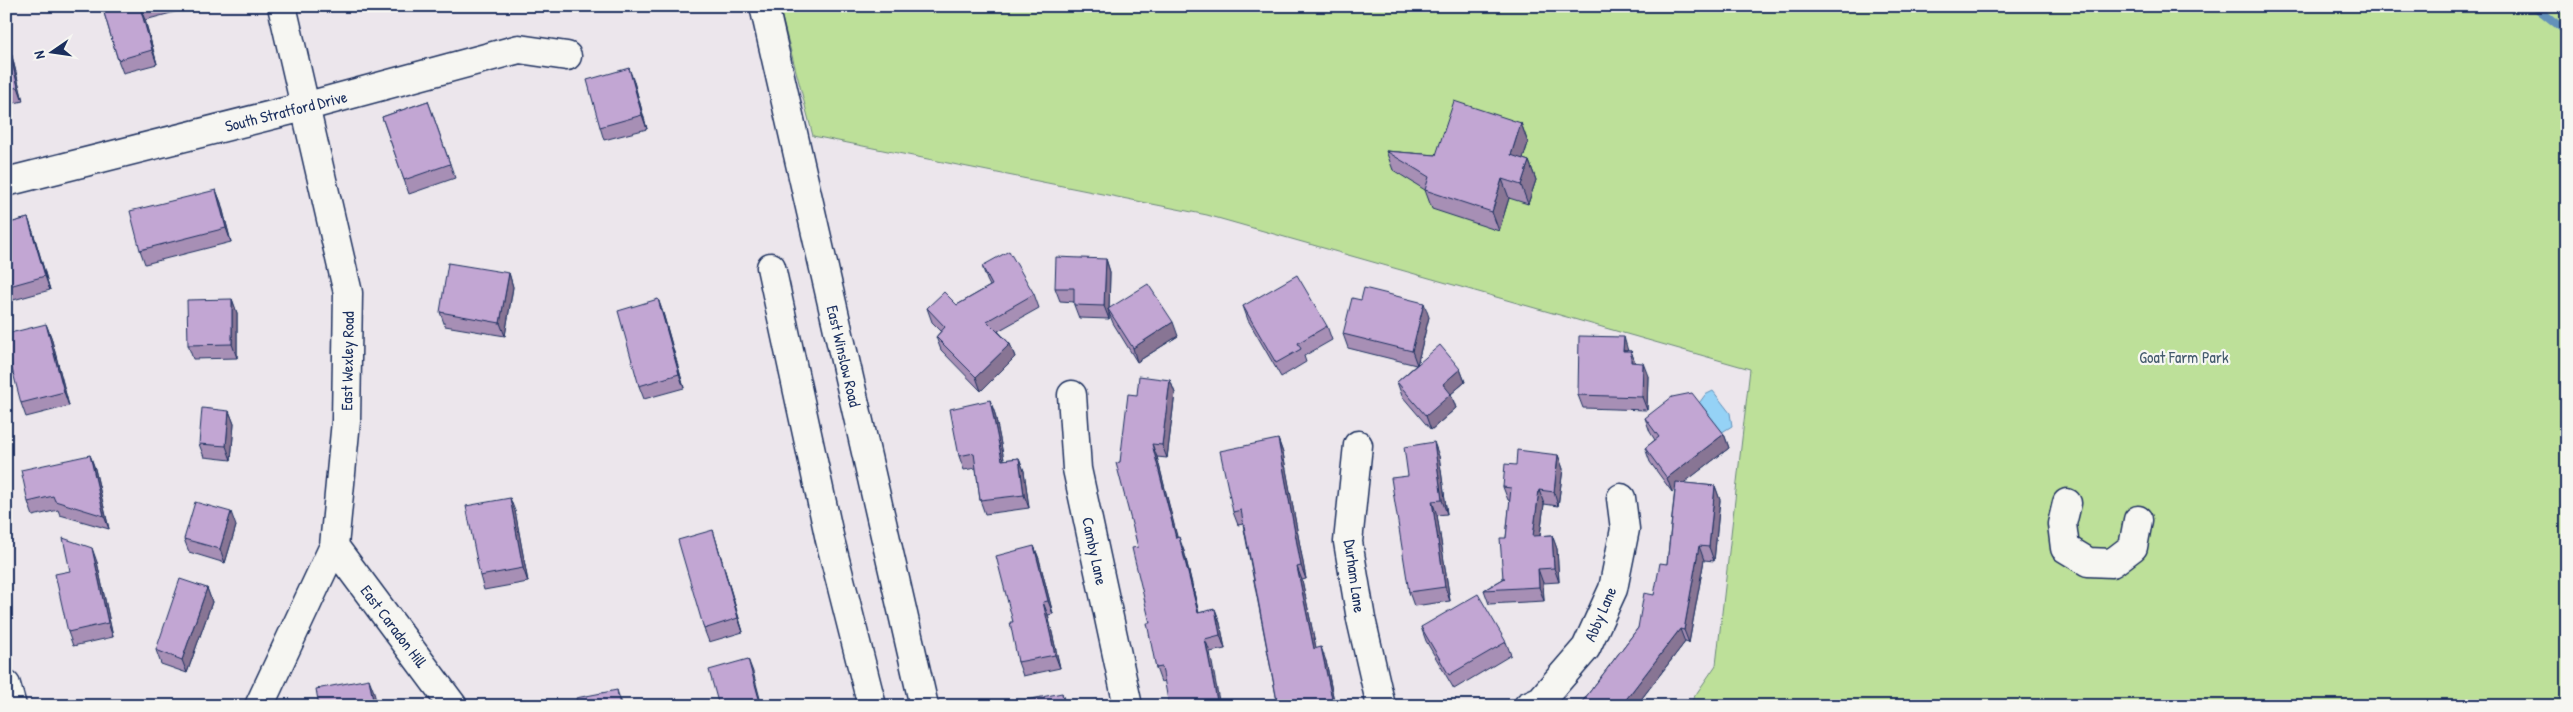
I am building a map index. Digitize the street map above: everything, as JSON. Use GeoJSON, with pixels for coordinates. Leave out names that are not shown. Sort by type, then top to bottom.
{"type":"FeatureCollection","features":[{"type":"Feature","properties":{"kind":"street","name":"East Wexley Road"},"geometry":{"type":"LineString","coordinates":[[260,706],[334,546],[346,421],[348,293],[282,6]]}},
{"type":"Feature","properties":{"kind":"street","name":"East Winslow Road"},"geometry":{"type":"LineString","coordinates":[[764,6],[924,706]]}},
{"type":"Feature","properties":{"kind":"street","name":"South Stratford Drive"},"geometry":{"type":"LineString","coordinates":[[6,182],[304,107],[519,49],[566,56]]}},
{"type":"Feature","properties":{"kind":"street"},"geometry":{"type":"LineString","coordinates":[[771,267],[830,540],[872,706]]}},
{"type":"Feature","properties":{"kind":"street","name":"Camby Lane"},"geometry":{"type":"LineString","coordinates":[[1072,395],[1077,469],[1128,706]]}},
{"type":"Feature","properties":{"kind":"street","name":"Durham Lane"},"geometry":{"type":"LineString","coordinates":[[1358,445],[1348,542],[1361,619],[1381,706]]}},
{"type":"Feature","properties":{"kind":"street","name":"Abby Lane"},"geometry":{"type":"LineString","coordinates":[[1528,706],[1541,700],[1586,648],[1613,589],[1626,530],[1621,498]]}},
{"type":"Feature","properties":{"kind":"street"},"geometry":{"type":"LineString","coordinates":[[2067,503],[2062,524],[2066,548],[2088,562],[2112,563],[2133,547],[2138,520]]}},
{"type":"Feature","properties":{"kind":"street","name":"East Caradon Hill"},"geometry":{"type":"LineString","coordinates":[[334,546],[453,706]]}},
{"type":"Feature","properties":{"kind":"street"},"geometry":{"type":"LineString","coordinates":[[6,685],[12,706]]}},
{"type":"Feature","properties":{"kind":"green space","name":"Goat Farm Park"},"geometry":{"type":"Polygon","coordinates":[[[779,6],[2567,6],[2567,706],[1688,706],[1716,665],[1750,369],[1207,215],[813,136],[779,6]]]}},
{"type":"Feature","properties":{"kind":"water"},"geometry":{"type":"Polygon","coordinates":[[[1713,391],[1730,413],[1732,426],[1719,434],[1697,406],[1705,395],[1713,391]]]}},
{"type":"Feature","properties":{"kind":"building"},"geometry":{"type":"Polygon","coordinates":[[[102,6],[141,6],[152,50],[118,60],[102,6]]]}},
{"type":"Feature","properties":{"kind":"building"},"geometry":{"type":"Polygon","coordinates":[[[6,38],[18,87],[6,90],[6,38]]]}},
{"type":"Feature","properties":{"kind":"building"},"geometry":{"type":"Polygon","coordinates":[[[629,68],[642,115],[600,127],[587,80],[629,68]]]}},
{"type":"Feature","properties":{"kind":"building"},"geometry":{"type":"Polygon","coordinates":[[[428,101],[450,164],[404,180],[382,117],[428,101]]]}},
{"type":"Feature","properties":{"kind":"building"},"geometry":{"type":"Polygon","coordinates":[[[1454,101],[1521,123],[1511,155],[1529,161],[1521,185],[1502,179],[1492,212],[1425,190],[1429,177],[1386,151],[1436,155],[1454,101]]]}},
{"type":"Feature","properties":{"kind":"building"},"geometry":{"type":"Polygon","coordinates":[[[216,190],[226,228],[140,250],[130,211],[216,190]]]}},
{"type":"Feature","properties":{"kind":"building"},"geometry":{"type":"Polygon","coordinates":[[[28,218],[45,276],[6,287],[6,224],[28,218]]]}},
{"type":"Feature","properties":{"kind":"building"},"geometry":{"type":"Polygon","coordinates":[[[1009,251],[1034,294],[987,321],[1010,344],[976,377],[936,337],[945,327],[927,308],[944,292],[957,305],[992,285],[982,266],[1009,251]]]}},
{"type":"Feature","properties":{"kind":"building"},"geometry":{"type":"Polygon","coordinates":[[[1056,257],[1106,259],[1104,306],[1074,305],[1074,288],[1055,288],[1056,257]]]}},
{"type":"Feature","properties":{"kind":"building"},"geometry":{"type":"Polygon","coordinates":[[[448,263],[509,273],[500,323],[440,312],[448,263]]]}},
{"type":"Feature","properties":{"kind":"building"},"geometry":{"type":"Polygon","coordinates":[[[1297,275],[1327,326],[1298,343],[1301,349],[1276,363],[1243,306],[1297,275]]]}},
{"type":"Feature","properties":{"kind":"building"},"geometry":{"type":"Polygon","coordinates":[[[1148,284],[1173,322],[1133,348],[1108,309],[1148,284]]]}},
{"type":"Feature","properties":{"kind":"building"},"geometry":{"type":"Polygon","coordinates":[[[1364,288],[1424,303],[1412,351],[1343,334],[1352,298],[1361,300],[1364,288]]]}},
{"type":"Feature","properties":{"kind":"building"},"geometry":{"type":"Polygon","coordinates":[[[232,299],[232,344],[188,345],[187,300],[232,299]]]}},
{"type":"Feature","properties":{"kind":"building"},"geometry":{"type":"Polygon","coordinates":[[[658,299],[679,374],[639,386],[618,311],[658,299]]]}},
{"type":"Feature","properties":{"kind":"building"},"geometry":{"type":"Polygon","coordinates":[[[46,324],[64,392],[21,403],[6,346],[6,334],[46,324]]]}},
{"type":"Feature","properties":{"kind":"building"},"geometry":{"type":"Polygon","coordinates":[[[1579,336],[1624,337],[1623,351],[1631,351],[1631,362],[1643,363],[1642,397],[1578,395],[1579,336]]]}},
{"type":"Feature","properties":{"kind":"building"},"geometry":{"type":"Polygon","coordinates":[[[1440,345],[1460,369],[1443,384],[1451,394],[1426,416],[1397,382],[1440,345]]]}},
{"type":"Feature","properties":{"kind":"building"},"geometry":{"type":"Polygon","coordinates":[[[1139,376],[1170,380],[1162,445],[1152,444],[1176,538],[1179,537],[1198,613],[1215,609],[1220,635],[1205,639],[1218,706],[1169,706],[1162,667],[1156,668],[1147,623],[1150,623],[1132,548],[1138,547],[1116,463],[1120,462],[1128,394],[1137,395],[1139,376]]]}},
{"type":"Feature","properties":{"kind":"building"},"geometry":{"type":"Polygon","coordinates":[[[1692,393],[1724,434],[1667,478],[1645,448],[1659,437],[1645,418],[1672,397],[1692,393]]]}},
{"type":"Feature","properties":{"kind":"building"},"geometry":{"type":"Polygon","coordinates":[[[990,400],[1002,460],[1019,458],[1024,495],[980,500],[974,453],[959,456],[950,409],[990,400]]]}},
{"type":"Feature","properties":{"kind":"building"},"geometry":{"type":"Polygon","coordinates":[[[202,408],[229,411],[226,446],[199,444],[202,408]]]}},
{"type":"Feature","properties":{"kind":"building"},"geometry":{"type":"Polygon","coordinates":[[[1278,439],[1301,566],[1297,567],[1314,649],[1321,647],[1333,704],[1325,706],[1296,706],[1296,702],[1278,706],[1241,510],[1233,512],[1220,451],[1278,439]]]}},
{"type":"Feature","properties":{"kind":"building"},"geometry":{"type":"Polygon","coordinates":[[[1434,442],[1442,500],[1432,501],[1445,587],[1409,592],[1391,478],[1408,476],[1404,447],[1434,442]]]}},
{"type":"Feature","properties":{"kind":"building"},"geometry":{"type":"Polygon","coordinates":[[[1517,450],[1558,455],[1554,492],[1539,490],[1533,536],[1552,535],[1554,568],[1538,569],[1539,587],[1484,590],[1505,578],[1503,578],[1500,538],[1506,538],[1511,488],[1503,487],[1505,464],[1516,465],[1517,450]]]}},
{"type":"Feature","properties":{"kind":"building"},"geometry":{"type":"Polygon","coordinates":[[[90,455],[104,516],[55,501],[53,496],[28,502],[21,470],[90,455]]]}},
{"type":"Feature","properties":{"kind":"building"},"geometry":{"type":"Polygon","coordinates":[[[1676,482],[1715,486],[1709,547],[1699,546],[1684,630],[1680,629],[1621,706],[1579,706],[1638,628],[1644,593],[1654,595],[1660,563],[1667,564],[1676,482]]]}},
{"type":"Feature","properties":{"kind":"building"},"geometry":{"type":"Polygon","coordinates":[[[510,498],[523,568],[480,576],[466,506],[510,498]]]}},
{"type":"Feature","properties":{"kind":"building"},"geometry":{"type":"Polygon","coordinates":[[[195,502],[231,512],[220,549],[184,539],[195,502]]]}},
{"type":"Feature","properties":{"kind":"building"},"geometry":{"type":"Polygon","coordinates":[[[713,530],[738,618],[704,629],[678,540],[713,530]]]}},
{"type":"Feature","properties":{"kind":"building"},"geometry":{"type":"Polygon","coordinates":[[[63,538],[92,548],[108,623],[68,632],[55,574],[70,571],[63,538]]]}},
{"type":"Feature","properties":{"kind":"building"},"geometry":{"type":"Polygon","coordinates":[[[1034,546],[1048,601],[1043,602],[1055,655],[1018,662],[1010,622],[1013,622],[996,556],[1034,546]]]}},
{"type":"Feature","properties":{"kind":"building"},"geometry":{"type":"Polygon","coordinates":[[[180,579],[207,588],[182,660],[156,650],[180,579]]]}},
{"type":"Feature","properties":{"kind":"building"},"geometry":{"type":"Polygon","coordinates":[[[1478,594],[1506,642],[1449,675],[1421,627],[1478,594]]]}},
{"type":"Feature","properties":{"kind":"building"},"geometry":{"type":"Polygon","coordinates":[[[748,659],[761,706],[719,706],[709,670],[748,659]]]}},
{"type":"Feature","properties":{"kind":"building"},"geometry":{"type":"Polygon","coordinates":[[[369,679],[374,706],[319,706],[316,689],[369,679]]]}},
{"type":"Feature","properties":{"kind":"building"},"geometry":{"type":"Polygon","coordinates":[[[617,690],[620,706],[578,706],[576,698],[617,690]]]}},
{"type":"Feature","properties":{"kind":"building"},"geometry":{"type":"Polygon","coordinates":[[[1062,693],[1064,706],[1011,706],[1011,703],[1062,693]]]}},
{"type":"Feature","properties":{"kind":"building"},"geometry":{"type":"Polygon","coordinates":[[[122,701],[131,706],[120,706],[122,701]]]}},
{"type":"Feature","properties":{"kind":"waterway"},"geometry":{"type":"LineString","coordinates":[[2534,6],[2567,32]]}}]}
